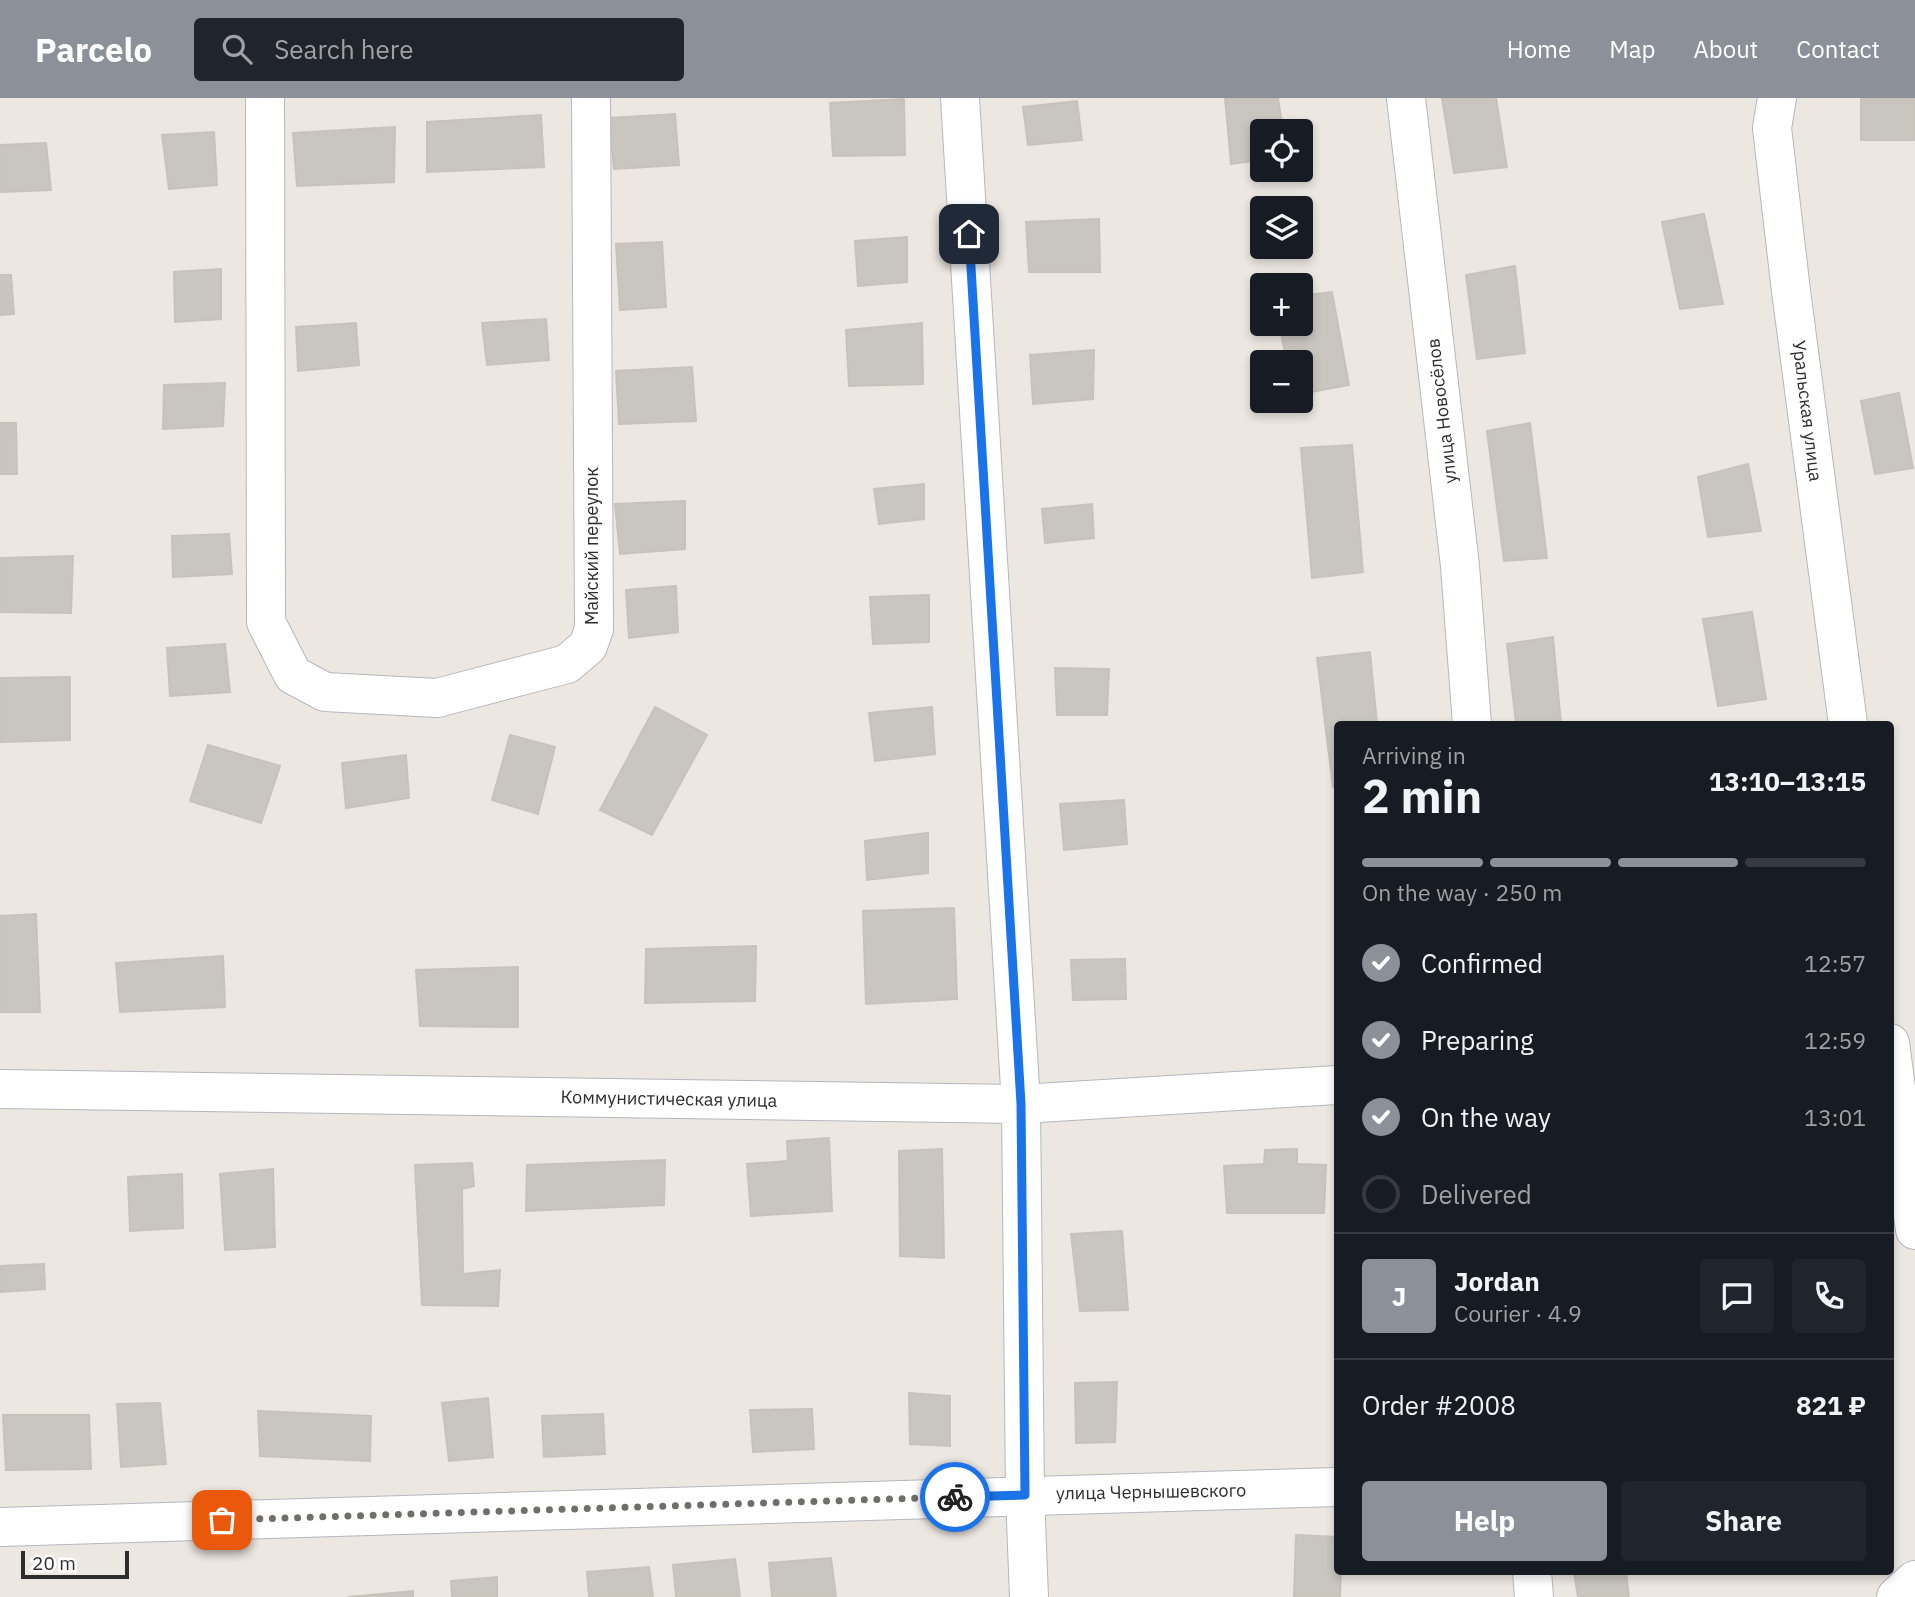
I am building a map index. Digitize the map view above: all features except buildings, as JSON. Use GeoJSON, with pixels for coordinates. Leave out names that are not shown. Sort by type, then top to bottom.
{"type":"FeatureCollection","features":[{"type":"Feature","properties":{"kind":"street","name":"Майский переулок"},"geometry":{"type":"LineString","coordinates":[[265,98],[266,622],[293,675],[325,692],[437,698],[567,664],[588,646],[594,629],[591,98]]}},
{"type":"Feature","properties":{"kind":"street"},"geometry":{"type":"LineString","coordinates":[[960,98],[1021,1104],[1025,1495],[1029,1597]]}},
{"type":"Feature","properties":{"kind":"street","name":"улица Новосёлов"},"geometry":{"type":"LineString","coordinates":[[1406,98],[1460,566],[1472,721]]}},
{"type":"Feature","properties":{"kind":"street","name":"Уральская улица"},"geometry":{"type":"LineString","coordinates":[[1777,98],[1772,128],[1848,721]]}},
{"type":"Feature","properties":{"kind":"street"},"geometry":{"type":"LineString","coordinates":[[1894,1073],[1915,1230]]}},
{"type":"Feature","properties":{"kind":"street","name":"Коммунистическая улица"},"geometry":{"type":"LineString","coordinates":[[0,1089],[1021,1104],[1334,1085]]}},
{"type":"Feature","properties":{"kind":"street","name":"улица Чернышевского"},"geometry":{"type":"LineString","coordinates":[[0,1527],[1334,1487]]}},
{"type":"Feature","properties":{"kind":"street"},"geometry":{"type":"LineString","coordinates":[[1532,1575],[1534,1597]]}},
{"type":"Feature","properties":{"kind":"street"},"geometry":{"type":"LineString","coordinates":[[1896,1597],[1915,1580]]}},
{"type":"Feature","properties":{"kind":"way so far"},"geometry":{"type":"LineString","coordinates":[[222,1520],[955,1497]]}},
{"type":"Feature","properties":{"kind":"route"},"geometry":{"type":"LineString","coordinates":[[955,1497],[1025,1495],[1021,1104],[969,234]]}}]}
